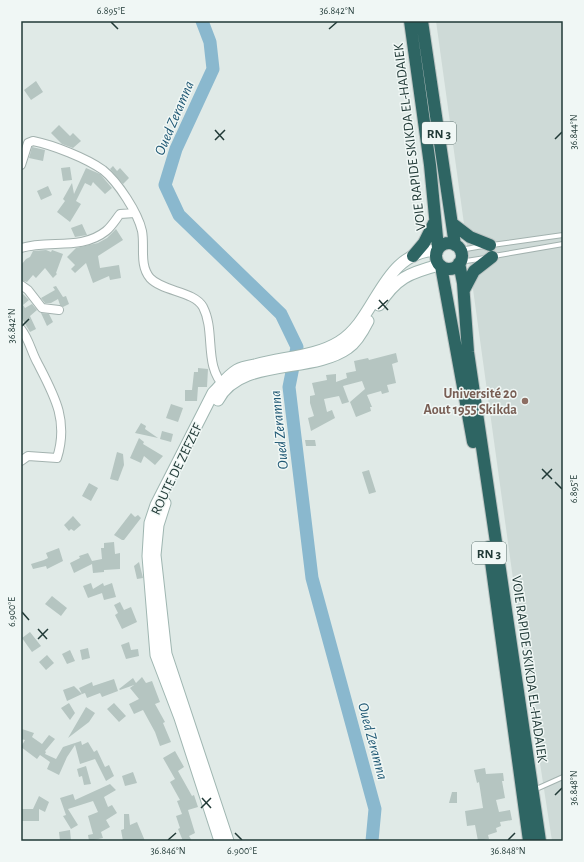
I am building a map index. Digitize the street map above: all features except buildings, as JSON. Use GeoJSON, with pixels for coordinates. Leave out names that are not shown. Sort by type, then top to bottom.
{"type":"FeatureCollection","features":[{"type":"Feature","properties":{"kind":"highway","name":"VOIE RAPIDE SKIKDA EL-HADAIEK"},"geometry":{"type":"LineString","coordinates":[[410,21],[430,165],[438,249],[436,256],[440,266],[477,462],[529,841]]}},
{"type":"Feature","properties":{"kind":"highway","name":"VOIE RAPIDE SKIKDA EL-HADAIEK"},"geometry":{"type":"LineString","coordinates":[[422,21],[453,224],[461,257],[459,263],[462,274],[468,352],[540,841]]}},
{"type":"Feature","properties":{"kind":"highway"},"geometry":{"type":"LineString","coordinates":[[413,256],[428,235],[435,220]]}},
{"type":"Feature","properties":{"kind":"highway"},"geometry":{"type":"LineString","coordinates":[[453,224],[491,251],[474,271],[463,293]]}},
{"type":"Feature","properties":{"kind":"highway","name":"VOIE RAPIDE SKIKDA EL-HADAIEK"},"geometry":{"type":"LineString","coordinates":[[438,249],[446,243],[458,247]]}},
{"type":"Feature","properties":{"kind":"highway"},"geometry":{"type":"LineString","coordinates":[[440,266],[452,268],[459,263]]}},
{"type":"Feature","properties":{"kind":"main road","name":"ROUTE DE ZEFZEF"},"geometry":{"type":"LineString","coordinates":[[302,359],[345,338],[358,325],[391,275],[413,256],[438,249]]}},
{"type":"Feature","properties":{"kind":"main road","name":"ROUTE DE ZEFZEF"},"geometry":{"type":"LineString","coordinates":[[220,841],[180,718],[156,655],[148,548],[150,523],[156,505],[213,393],[242,376],[273,364],[335,355],[349,348],[357,340],[386,294],[396,283],[412,272],[440,266]]}},
{"type":"Feature","properties":{"kind":"main road","name":"ROUTE DE ZEFZEF"},"geometry":{"type":"LineString","coordinates":[[224,386],[163,506],[158,524],[155,555],[166,654],[228,841]]}},
{"type":"Feature","properties":{"kind":"street"},"geometry":{"type":"LineString","coordinates":[[21,165],[25,148],[28,143],[33,141],[83,159],[105,172],[135,213],[142,231],[145,268],[150,278],[170,290],[198,300],[202,306],[208,323],[213,366],[215,373],[224,386]]}},
{"type":"Feature","properties":{"kind":"street"},"geometry":{"type":"LineString","coordinates":[[21,248],[34,244],[66,245],[93,239],[105,232],[120,214],[135,213]]}},
{"type":"Feature","properties":{"kind":"street"},"geometry":{"type":"LineString","coordinates":[[21,285],[28,290],[42,308],[59,310]]}},
{"type":"Feature","properties":{"kind":"street"},"geometry":{"type":"LineString","coordinates":[[21,329],[29,342],[53,394],[60,414],[62,433],[57,458],[28,456],[21,461]]}},
{"type":"Feature","properties":{"kind":"lane"},"geometry":{"type":"LineString","coordinates":[[459,263],[491,251],[507,243],[563,235]]}},
{"type":"Feature","properties":{"kind":"lane"},"geometry":{"type":"LineString","coordinates":[[507,243],[508,253]]}},
{"type":"Feature","properties":{"kind":"lane"},"geometry":{"type":"LineString","coordinates":[[458,247],[508,253],[563,244]]}},
{"type":"Feature","properties":{"kind":"lane"},"geometry":{"type":"LineString","coordinates":[[532,791],[563,777]]}},
{"type":"Feature","properties":{"kind":"shaded area","name":"Université 20 Aout 1955 Skikda"},"geometry":{"type":"Polygon","coordinates":[[[436,21],[563,21],[563,841],[552,841],[525,666],[436,21]]]}},
{"type":"Feature","properties":{"kind":"waterway","name":"Oued Zeramna"},"geometry":{"type":"LineString","coordinates":[[202,21],[210,42],[213,69],[176,149],[165,185],[179,215],[281,314],[297,347],[289,387],[312,578],[375,809],[372,841]]}},
{"type":"Feature","properties":{"kind":"place","name":"Université 20 Aout 1955 Skikda"},"geometry":{"type":"Point","coordinates":[525,401]}}]}
